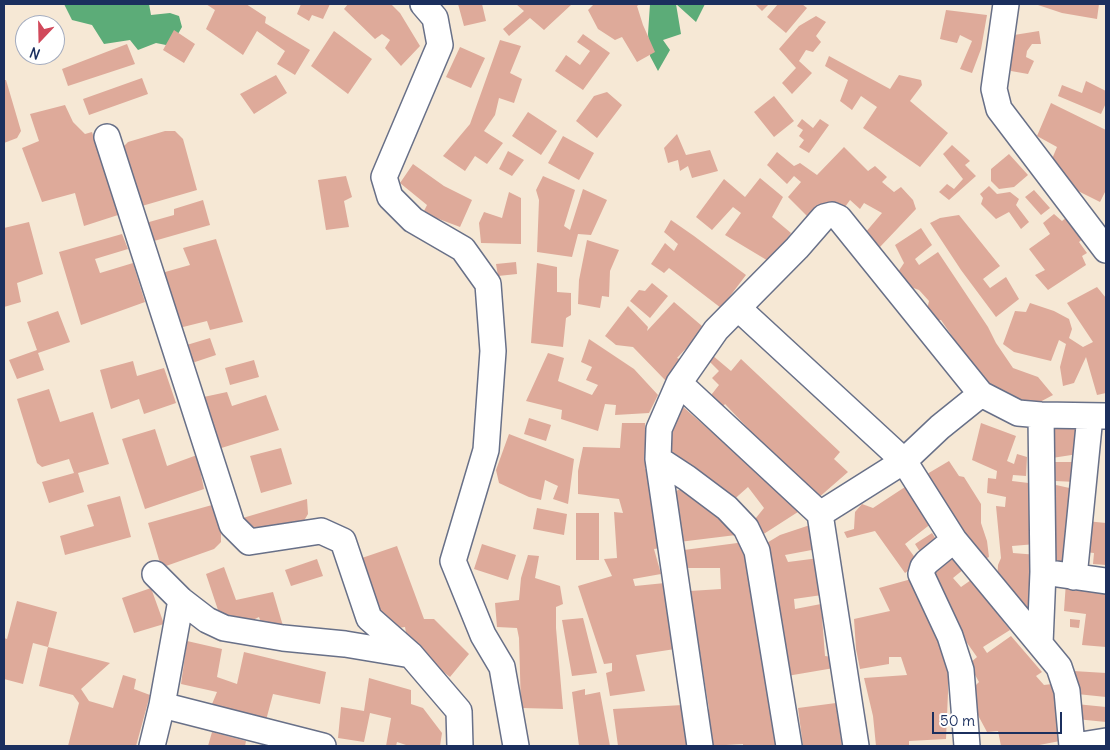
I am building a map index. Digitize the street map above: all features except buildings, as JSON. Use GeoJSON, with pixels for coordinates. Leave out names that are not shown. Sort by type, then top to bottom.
{"type":"FeatureCollection","features":[{"type":"Feature","properties":{"kind":"street"},"geometry":{"type":"LineString","coordinates":[[423,4],[435,18],[440,45],[384,177],[390,196],[413,220],[463,249],[488,284],[492,351],[486,450],[453,561],[483,635],[502,667],[516,746]]}},
{"type":"Feature","properties":{"kind":"street"},"geometry":{"type":"LineString","coordinates":[[1006,4],[994,89],[999,109],[1106,250]]}},
{"type":"Feature","properties":{"kind":"street"},"geometry":{"type":"LineString","coordinates":[[107,137],[232,525],[249,542],[321,531],[343,541],[368,618],[411,655],[458,711],[460,746]]}},
{"type":"Feature","properties":{"kind":"street"},"geometry":{"type":"LineString","coordinates":[[700,746],[658,460],[659,429],[679,383],[716,330],[797,248],[824,217],[832,215],[839,218],[981,394],[1018,413],[1098,416],[1074,576]]}},
{"type":"Feature","properties":{"kind":"street"},"geometry":{"type":"LineString","coordinates":[[738,308],[904,461],[954,540],[1059,667],[1067,691],[1074,746],[1106,741]]}},
{"type":"Feature","properties":{"kind":"street"},"geometry":{"type":"LineString","coordinates":[[679,383],[820,514],[856,746]]}},
{"type":"Feature","properties":{"kind":"street"},"geometry":{"type":"LineString","coordinates":[[820,514],[904,461],[940,427],[981,394]]}},
{"type":"Feature","properties":{"kind":"street"},"geometry":{"type":"LineString","coordinates":[[1040,644],[1043,572],[1041,415]]}},
{"type":"Feature","properties":{"kind":"street"},"geometry":{"type":"LineString","coordinates":[[658,460],[687,478],[727,508],[746,528],[758,551],[789,746]]}},
{"type":"Feature","properties":{"kind":"street"},"geometry":{"type":"LineString","coordinates":[[954,540],[926,562],[921,574],[950,636],[961,670],[967,746]]}},
{"type":"Feature","properties":{"kind":"street"},"geometry":{"type":"LineString","coordinates":[[1043,572],[1106,581]]}},
{"type":"Feature","properties":{"kind":"street"},"geometry":{"type":"LineString","coordinates":[[155,574],[181,600],[207,620],[224,628],[274,637],[345,644],[411,655]]}},
{"type":"Feature","properties":{"kind":"street"},"geometry":{"type":"LineString","coordinates":[[152,746],[162,706],[181,600]]}},
{"type":"Feature","properties":{"kind":"street"},"geometry":{"type":"LineString","coordinates":[[162,706],[288,742],[323,746]]}},
{"type":"Feature","properties":{"kind":"green space"},"geometry":{"type":"Polygon","coordinates":[[[64,4],[149,4],[151,15],[170,13],[179,16],[182,27],[171,46],[156,43],[138,50],[130,40],[104,44],[92,25],[72,20],[64,4]]]}},
{"type":"Feature","properties":{"kind":"green space"},"geometry":{"type":"Polygon","coordinates":[[[650,4],[676,4],[681,34],[663,40],[670,50],[658,71],[650,56],[648,34],[650,4]]]}},
{"type":"Feature","properties":{"kind":"green space"},"geometry":{"type":"Polygon","coordinates":[[[676,4],[705,4],[696,22],[676,4]]]}}]}
